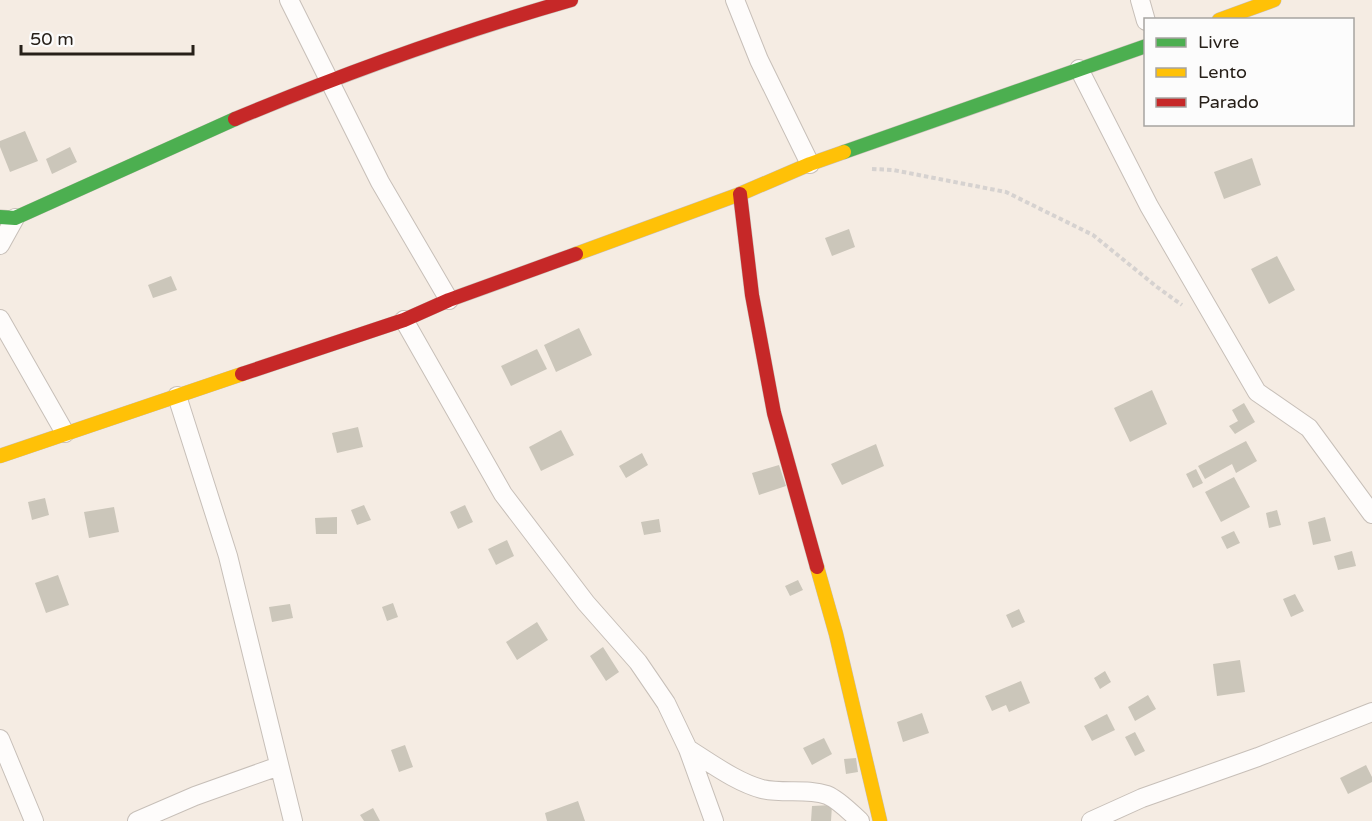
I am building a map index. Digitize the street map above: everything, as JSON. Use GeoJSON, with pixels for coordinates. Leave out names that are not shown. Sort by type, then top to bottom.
{"type":"FeatureCollection","features":[{"type":"Feature","properties":{"kind":"street"},"geometry":{"type":"LineString","coordinates":[[289,0],[380,182],[449,300]]}},
{"type":"Feature","properties":{"kind":"street"},"geometry":{"type":"LineString","coordinates":[[0,245],[8,217],[171,147],[328,80],[444,37],[571,0]]}},
{"type":"Feature","properties":{"kind":"street"},"geometry":{"type":"LineString","coordinates":[[735,0],[759,60],[810,164]]}},
{"type":"Feature","properties":{"kind":"street"},"geometry":{"type":"LineString","coordinates":[[1140,0],[1145,18]]}},
{"type":"Feature","properties":{"kind":"street"},"geometry":{"type":"LineString","coordinates":[[1224,18],[1274,0]]}},
{"type":"Feature","properties":{"kind":"street"},"geometry":{"type":"LineString","coordinates":[[0,456],[404,320],[449,300],[740,194],[810,164],[1144,47]]}},
{"type":"Feature","properties":{"kind":"street"},"geometry":{"type":"LineString","coordinates":[[1080,69],[1149,206],[1257,392],[1309,428],[1372,514]]}},
{"type":"Feature","properties":{"kind":"street"},"geometry":{"type":"LineString","coordinates":[[740,194],[752,295],[774,413],[836,634],[880,821]]}},
{"type":"Feature","properties":{"kind":"street"},"geometry":{"type":"LineString","coordinates":[[0,319],[64,433]]}},
{"type":"Feature","properties":{"kind":"street"},"geometry":{"type":"LineString","coordinates":[[404,320],[503,494],[586,603],[638,662],[666,704],[688,749],[714,821]]}},
{"type":"Feature","properties":{"kind":"street"},"geometry":{"type":"LineString","coordinates":[[177,396],[228,556],[293,821]]}},
{"type":"Feature","properties":{"kind":"street"},"geometry":{"type":"LineString","coordinates":[[1091,821],[1142,798],[1258,758],[1372,712]]}},
{"type":"Feature","properties":{"kind":"street"},"geometry":{"type":"LineString","coordinates":[[0,739],[34,821]]}},
{"type":"Feature","properties":{"kind":"street"},"geometry":{"type":"LineString","coordinates":[[688,749],[761,789],[829,796],[860,821]]}},
{"type":"Feature","properties":{"kind":"street"},"geometry":{"type":"LineString","coordinates":[[137,821],[206,791],[279,766]]}},
{"type":"Feature","properties":{"kind":"path"},"geometry":{"type":"LineString","coordinates":[[869,168],[892,170],[1006,192],[1093,235],[1157,288],[1185,307]]}},
{"type":"Feature","properties":{"kind":"building"},"geometry":{"type":"Polygon","coordinates":[[[25,131],[38,161],[10,172],[0,147],[0,141],[25,131]]]}},
{"type":"Feature","properties":{"kind":"building"},"geometry":{"type":"Polygon","coordinates":[[[70,147],[77,162],[52,174],[46,159],[70,147]]]}},
{"type":"Feature","properties":{"kind":"building"},"geometry":{"type":"Polygon","coordinates":[[[1252,158],[1261,185],[1224,199],[1214,172],[1252,158]]]}},
{"type":"Feature","properties":{"kind":"building"},"geometry":{"type":"Polygon","coordinates":[[[849,229],[855,247],[832,256],[825,238],[849,229]]]}},
{"type":"Feature","properties":{"kind":"building"},"geometry":{"type":"Polygon","coordinates":[[[1277,256],[1295,290],[1269,304],[1251,269],[1277,256]]]}},
{"type":"Feature","properties":{"kind":"building"},"geometry":{"type":"Polygon","coordinates":[[[171,276],[177,290],[153,298],[148,285],[171,276]]]}},
{"type":"Feature","properties":{"kind":"building"},"geometry":{"type":"Polygon","coordinates":[[[579,328],[592,355],[556,372],[544,345],[579,328]]]}},
{"type":"Feature","properties":{"kind":"building"},"geometry":{"type":"Polygon","coordinates":[[[537,349],[547,369],[511,386],[501,366],[537,349]]]}},
{"type":"Feature","properties":{"kind":"building"},"geometry":{"type":"Polygon","coordinates":[[[1152,390],[1167,424],[1130,442],[1114,408],[1152,390]]]}},
{"type":"Feature","properties":{"kind":"building"},"geometry":{"type":"Polygon","coordinates":[[[1244,403],[1255,422],[1235,434],[1229,426],[1238,421],[1232,410],[1244,403]]]}},
{"type":"Feature","properties":{"kind":"building"},"geometry":{"type":"Polygon","coordinates":[[[358,427],[363,447],[337,453],[332,433],[358,427]]]}},
{"type":"Feature","properties":{"kind":"building"},"geometry":{"type":"Polygon","coordinates":[[[561,430],[574,455],[541,471],[529,447],[561,430]]]}},
{"type":"Feature","properties":{"kind":"building"},"geometry":{"type":"Polygon","coordinates":[[[1246,441],[1257,461],[1236,473],[1232,464],[1205,479],[1198,466],[1246,441]]]}},
{"type":"Feature","properties":{"kind":"building"},"geometry":{"type":"Polygon","coordinates":[[[876,444],[884,466],[842,485],[831,464],[876,444]]]}},
{"type":"Feature","properties":{"kind":"building"},"geometry":{"type":"Polygon","coordinates":[[[642,453],[648,465],[626,478],[619,466],[642,453]]]}},
{"type":"Feature","properties":{"kind":"building"},"geometry":{"type":"Polygon","coordinates":[[[779,465],[786,486],[759,495],[752,473],[779,465]]]}},
{"type":"Feature","properties":{"kind":"building"},"geometry":{"type":"Polygon","coordinates":[[[1196,469],[1203,483],[1193,488],[1186,474],[1196,469]]]}},
{"type":"Feature","properties":{"kind":"building"},"geometry":{"type":"Polygon","coordinates":[[[1234,477],[1250,507],[1221,522],[1205,492],[1234,477]]]}},
{"type":"Feature","properties":{"kind":"building"},"geometry":{"type":"Polygon","coordinates":[[[45,498],[49,515],[32,520],[28,502],[45,498]]]}},
{"type":"Feature","properties":{"kind":"building"},"geometry":{"type":"Polygon","coordinates":[[[364,505],[371,520],[357,525],[351,510],[364,505]]]}},
{"type":"Feature","properties":{"kind":"building"},"geometry":{"type":"Polygon","coordinates":[[[465,505],[473,522],[458,529],[450,512],[465,505]]]}},
{"type":"Feature","properties":{"kind":"building"},"geometry":{"type":"Polygon","coordinates":[[[114,507],[119,532],[89,538],[84,512],[114,507]]]}},
{"type":"Feature","properties":{"kind":"building"},"geometry":{"type":"Polygon","coordinates":[[[1277,510],[1281,525],[1269,528],[1266,513],[1277,510]]]}},
{"type":"Feature","properties":{"kind":"building"},"geometry":{"type":"Polygon","coordinates":[[[337,517],[337,534],[316,534],[315,518],[337,517]]]}},
{"type":"Feature","properties":{"kind":"building"},"geometry":{"type":"Polygon","coordinates":[[[1325,517],[1331,541],[1313,545],[1308,522],[1325,517]]]}},
{"type":"Feature","properties":{"kind":"building"},"geometry":{"type":"Polygon","coordinates":[[[659,519],[661,532],[644,535],[641,522],[659,519]]]}},
{"type":"Feature","properties":{"kind":"building"},"geometry":{"type":"Polygon","coordinates":[[[1234,531],[1240,543],[1227,549],[1221,537],[1234,531]]]}},
{"type":"Feature","properties":{"kind":"building"},"geometry":{"type":"Polygon","coordinates":[[[507,540],[514,556],[496,565],[488,549],[507,540]]]}},
{"type":"Feature","properties":{"kind":"building"},"geometry":{"type":"Polygon","coordinates":[[[1352,551],[1356,566],[1338,570],[1334,556],[1352,551]]]}},
{"type":"Feature","properties":{"kind":"building"},"geometry":{"type":"Polygon","coordinates":[[[58,575],[69,605],[46,613],[35,583],[58,575]]]}},
{"type":"Feature","properties":{"kind":"building"},"geometry":{"type":"Polygon","coordinates":[[[798,580],[803,590],[790,596],[785,586],[798,580]]]}},
{"type":"Feature","properties":{"kind":"building"},"geometry":{"type":"Polygon","coordinates":[[[1295,594],[1304,611],[1291,617],[1283,599],[1295,594]]]}},
{"type":"Feature","properties":{"kind":"building"},"geometry":{"type":"Polygon","coordinates":[[[393,603],[398,617],[387,621],[382,607],[393,603]]]}},
{"type":"Feature","properties":{"kind":"building"},"geometry":{"type":"Polygon","coordinates":[[[290,604],[293,618],[272,622],[269,607],[290,604]]]}},
{"type":"Feature","properties":{"kind":"building"},"geometry":{"type":"Polygon","coordinates":[[[1019,609],[1025,622],[1012,628],[1006,615],[1019,609]]]}},
{"type":"Feature","properties":{"kind":"building"},"geometry":{"type":"Polygon","coordinates":[[[537,622],[548,640],[517,660],[506,642],[537,622]]]}},
{"type":"Feature","properties":{"kind":"building"},"geometry":{"type":"Polygon","coordinates":[[[603,647],[619,672],[606,681],[590,656],[603,647]]]}},
{"type":"Feature","properties":{"kind":"building"},"geometry":{"type":"Polygon","coordinates":[[[1240,660],[1245,692],[1217,696],[1213,664],[1240,660]]]}},
{"type":"Feature","properties":{"kind":"building"},"geometry":{"type":"Polygon","coordinates":[[[1105,671],[1111,682],[1100,689],[1094,678],[1105,671]]]}},
{"type":"Feature","properties":{"kind":"building"},"geometry":{"type":"Polygon","coordinates":[[[1021,681],[1030,703],[1009,712],[1006,705],[992,711],[985,696],[1021,681]]]}},
{"type":"Feature","properties":{"kind":"building"},"geometry":{"type":"Polygon","coordinates":[[[1148,695],[1156,709],[1135,721],[1128,707],[1148,695]]]}},
{"type":"Feature","properties":{"kind":"building"},"geometry":{"type":"Polygon","coordinates":[[[922,713],[929,733],[903,742],[897,722],[922,713]]]}},
{"type":"Feature","properties":{"kind":"building"},"geometry":{"type":"Polygon","coordinates":[[[1107,714],[1115,730],[1092,741],[1084,726],[1107,714]]]}},
{"type":"Feature","properties":{"kind":"building"},"geometry":{"type":"Polygon","coordinates":[[[1135,732],[1145,751],[1135,756],[1125,737],[1135,732]]]}},
{"type":"Feature","properties":{"kind":"building"},"geometry":{"type":"Polygon","coordinates":[[[824,738],[832,754],[812,765],[803,748],[824,738]]]}},
{"type":"Feature","properties":{"kind":"building"},"geometry":{"type":"Polygon","coordinates":[[[405,745],[413,767],[399,772],[391,750],[405,745]]]}},
{"type":"Feature","properties":{"kind":"building"},"geometry":{"type":"Polygon","coordinates":[[[856,758],[858,772],[846,774],[844,759],[856,758]]]}},
{"type":"Feature","properties":{"kind":"building"},"geometry":{"type":"Polygon","coordinates":[[[1366,765],[1372,782],[1348,794],[1340,778],[1366,765]]]}},
{"type":"Feature","properties":{"kind":"building"},"geometry":{"type":"Polygon","coordinates":[[[578,801],[585,821],[547,821],[545,813],[578,801]]]}},
{"type":"Feature","properties":{"kind":"building"},"geometry":{"type":"Polygon","coordinates":[[[832,805],[831,821],[811,821],[812,806],[832,805]]]}},
{"type":"Feature","properties":{"kind":"building"},"geometry":{"type":"Polygon","coordinates":[[[373,808],[380,821],[364,821],[360,815],[373,808]]]}},
{"type":"Feature","properties":{"kind":"traffic: fast"},"geometry":{"type":"LineString","coordinates":[[844,152],[1144,47]]}},
{"type":"Feature","properties":{"kind":"traffic: fast"},"geometry":{"type":"LineString","coordinates":[[0,217],[15,218],[235,119]]}},
{"type":"Feature","properties":{"kind":"traffic: slow"},"geometry":{"type":"LineString","coordinates":[[1224,18],[1274,0]]}},
{"type":"Feature","properties":{"kind":"traffic: slow"},"geometry":{"type":"LineString","coordinates":[[576,254],[740,194],[844,152]]}},
{"type":"Feature","properties":{"kind":"traffic: slow"},"geometry":{"type":"LineString","coordinates":[[0,456],[242,374]]}},
{"type":"Feature","properties":{"kind":"traffic: slow"},"geometry":{"type":"LineString","coordinates":[[817,567],[836,634],[880,821]]}},
{"type":"Feature","properties":{"kind":"traffic: jam"},"geometry":{"type":"LineString","coordinates":[[235,119],[401,55],[571,0]]}},
{"type":"Feature","properties":{"kind":"traffic: jam"},"geometry":{"type":"LineString","coordinates":[[740,194],[752,295],[774,413],[817,567]]}},
{"type":"Feature","properties":{"kind":"traffic: jam"},"geometry":{"type":"LineString","coordinates":[[242,374],[404,320],[449,300],[576,254]]}}]}
